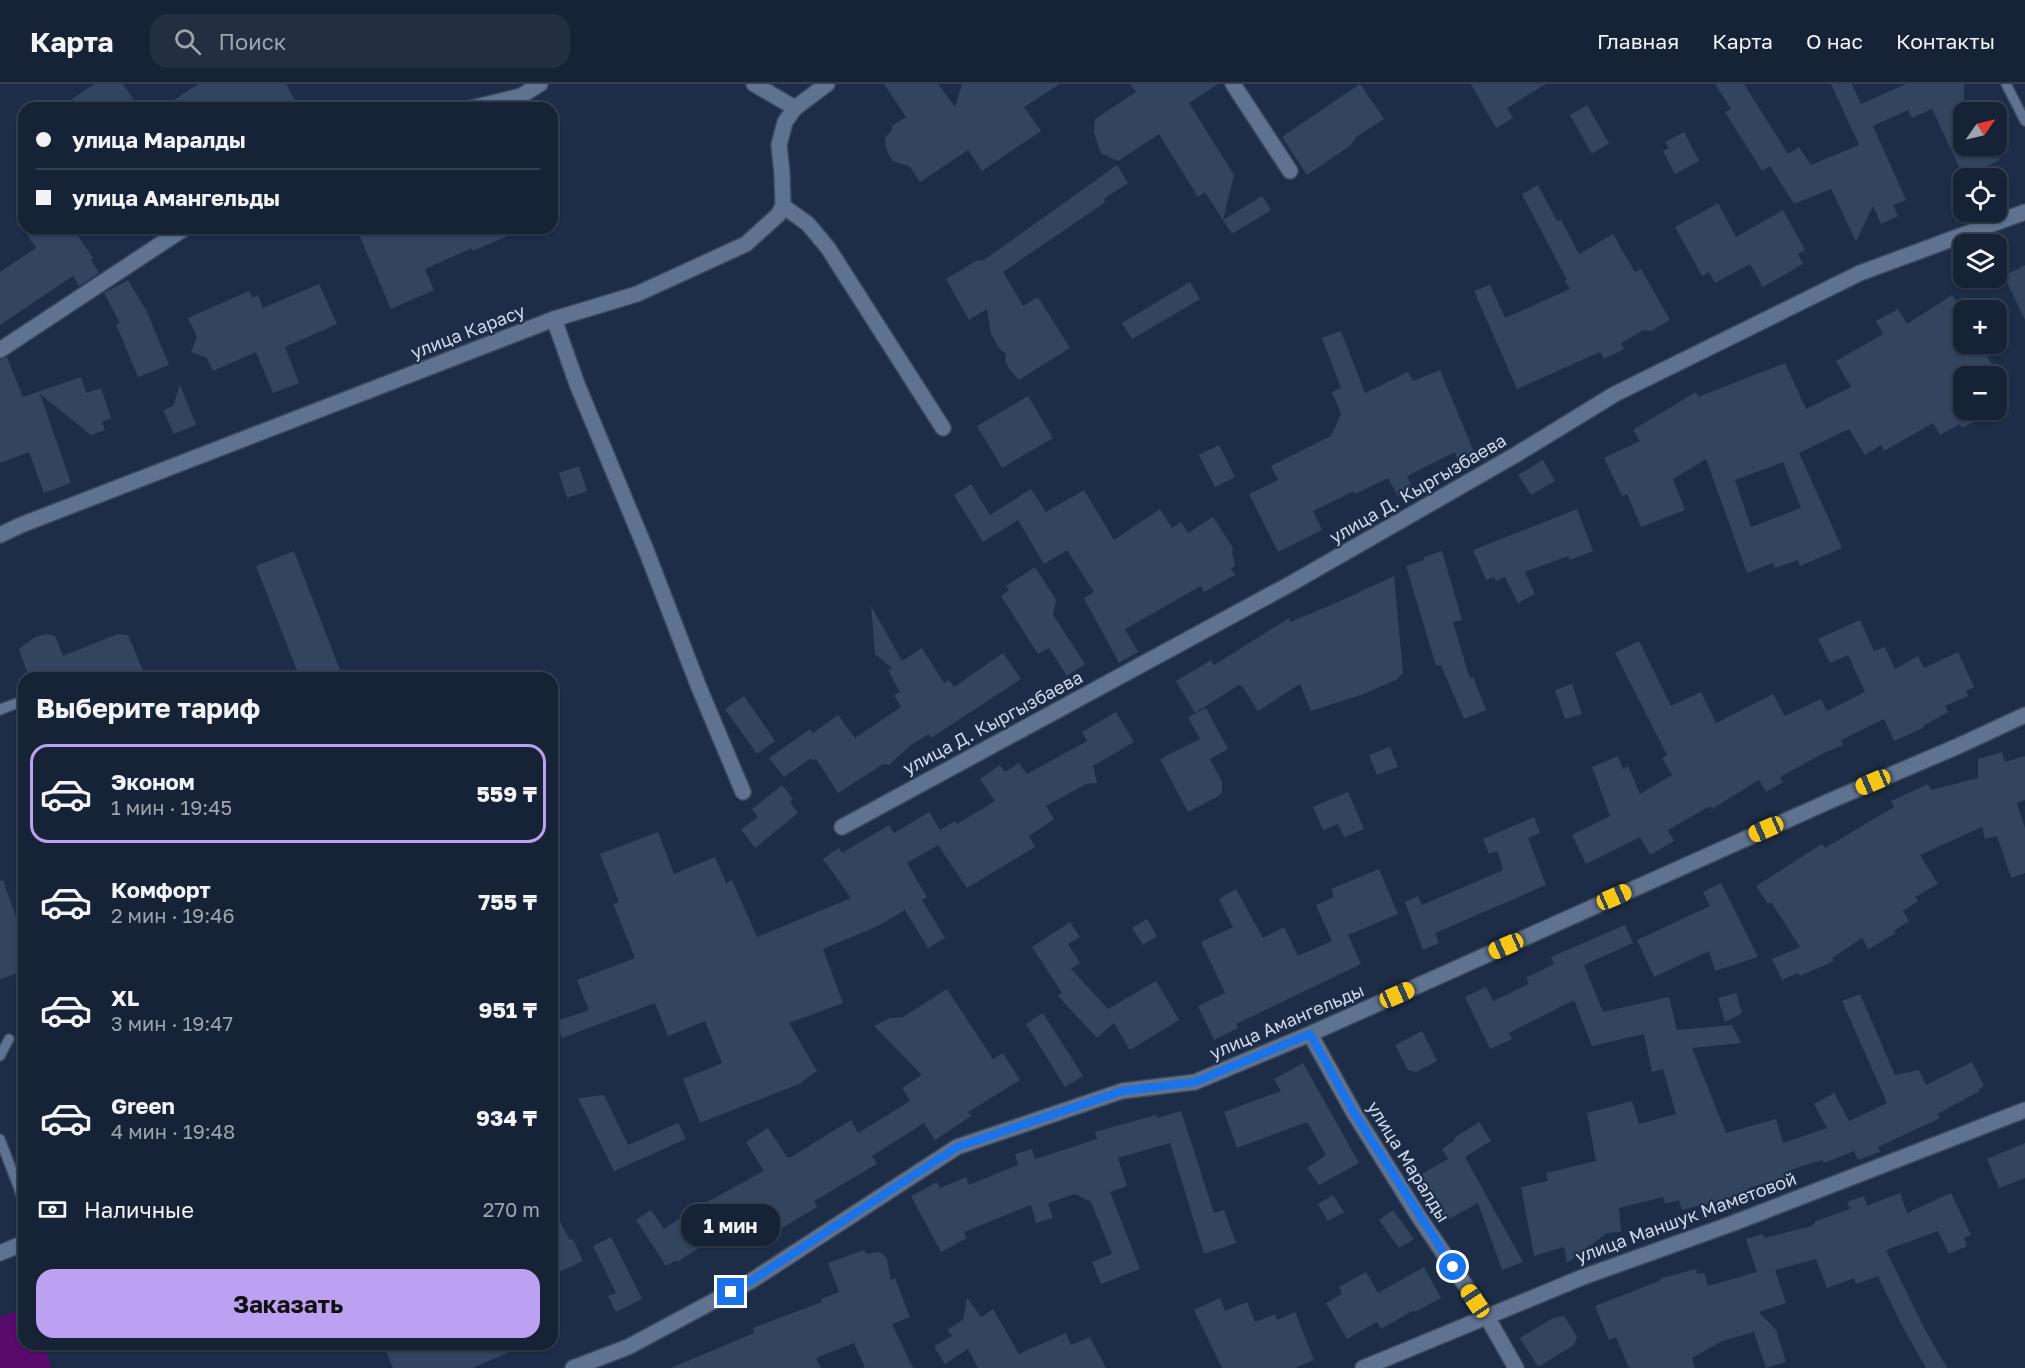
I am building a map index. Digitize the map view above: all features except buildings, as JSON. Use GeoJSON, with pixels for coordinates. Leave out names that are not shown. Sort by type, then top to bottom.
{"type":"FeatureCollection","features":[{"type":"Feature","properties":{"kind":"street"},"geometry":{"type":"LineString","coordinates":[[496,102],[521,96],[540,84]]}},
{"type":"Feature","properties":{"kind":"street"},"geometry":{"type":"LineString","coordinates":[[754,84],[795,108]]}},
{"type":"Feature","properties":{"kind":"street"},"geometry":{"type":"LineString","coordinates":[[827,84],[795,108],[785,122],[779,145],[783,173],[783,206],[808,224],[828,248],[943,428]]}},
{"type":"Feature","properties":{"kind":"street"},"geometry":{"type":"LineString","coordinates":[[1233,84],[1290,171]]}},
{"type":"Feature","properties":{"kind":"street","name":"улица Карасу"},"geometry":{"type":"LineString","coordinates":[[0,535],[555,319],[637,294],[746,244],[778,215],[783,206]]}},
{"type":"Feature","properties":{"kind":"street","name":"улица Д. Кыргызбаева"},"geometry":{"type":"LineString","coordinates":[[842,827],[1292,583],[1517,454],[1615,394],[1860,273],[2025,212]]}},
{"type":"Feature","properties":{"kind":"street"},"geometry":{"type":"LineString","coordinates":[[0,350],[176,234]]}},
{"type":"Feature","properties":{"kind":"street"},"geometry":{"type":"LineString","coordinates":[[555,319],[577,384],[743,792]]}},
{"type":"Feature","properties":{"kind":"street","name":"улица Амангельды"},"geometry":{"type":"LineString","coordinates":[[573,1368],[628,1347],[751,1281],[957,1147],[1122,1091],[1195,1082],[1310,1034],[2025,715]]}},
{"type":"Feature","properties":{"kind":"street","name":"улица Маралды"},"geometry":{"type":"LineString","coordinates":[[1310,1034],[1366,1132],[1486,1317],[1516,1368]]}},
{"type":"Feature","properties":{"kind":"street","name":"улица Маншук Маметовой"},"geometry":{"type":"LineString","coordinates":[[1363,1368],[1582,1277],[1731,1224],[2025,1110]]}},
{"type":"Feature","properties":{"kind":"street"},"geometry":{"type":"LineString","coordinates":[[0,1253],[18,1246]]}},
{"type":"Feature","properties":{"kind":"lane"},"geometry":{"type":"LineString","coordinates":[[2006,84],[2025,121]]}},
{"type":"Feature","properties":{"kind":"lane"},"geometry":{"type":"LineString","coordinates":[[0,1056],[9,1039]]}},
{"type":"Feature","properties":{"kind":"lane"},"geometry":{"type":"LineString","coordinates":[[0,1138],[18,1186]]}},
{"type":"Feature","properties":{"kind":"shaded area"},"geometry":{"type":"Polygon","coordinates":[[[18,1310],[18,1350],[45,1350],[52,1368],[0,1368],[0,1317],[18,1310]]]}},
{"type":"Feature","properties":{"kind":"route"},"geometry":{"type":"LineString","coordinates":[[731,1292],[957,1147],[1122,1091],[1195,1082],[1310,1034],[1354,1113],[1453,1267]]}}]}
